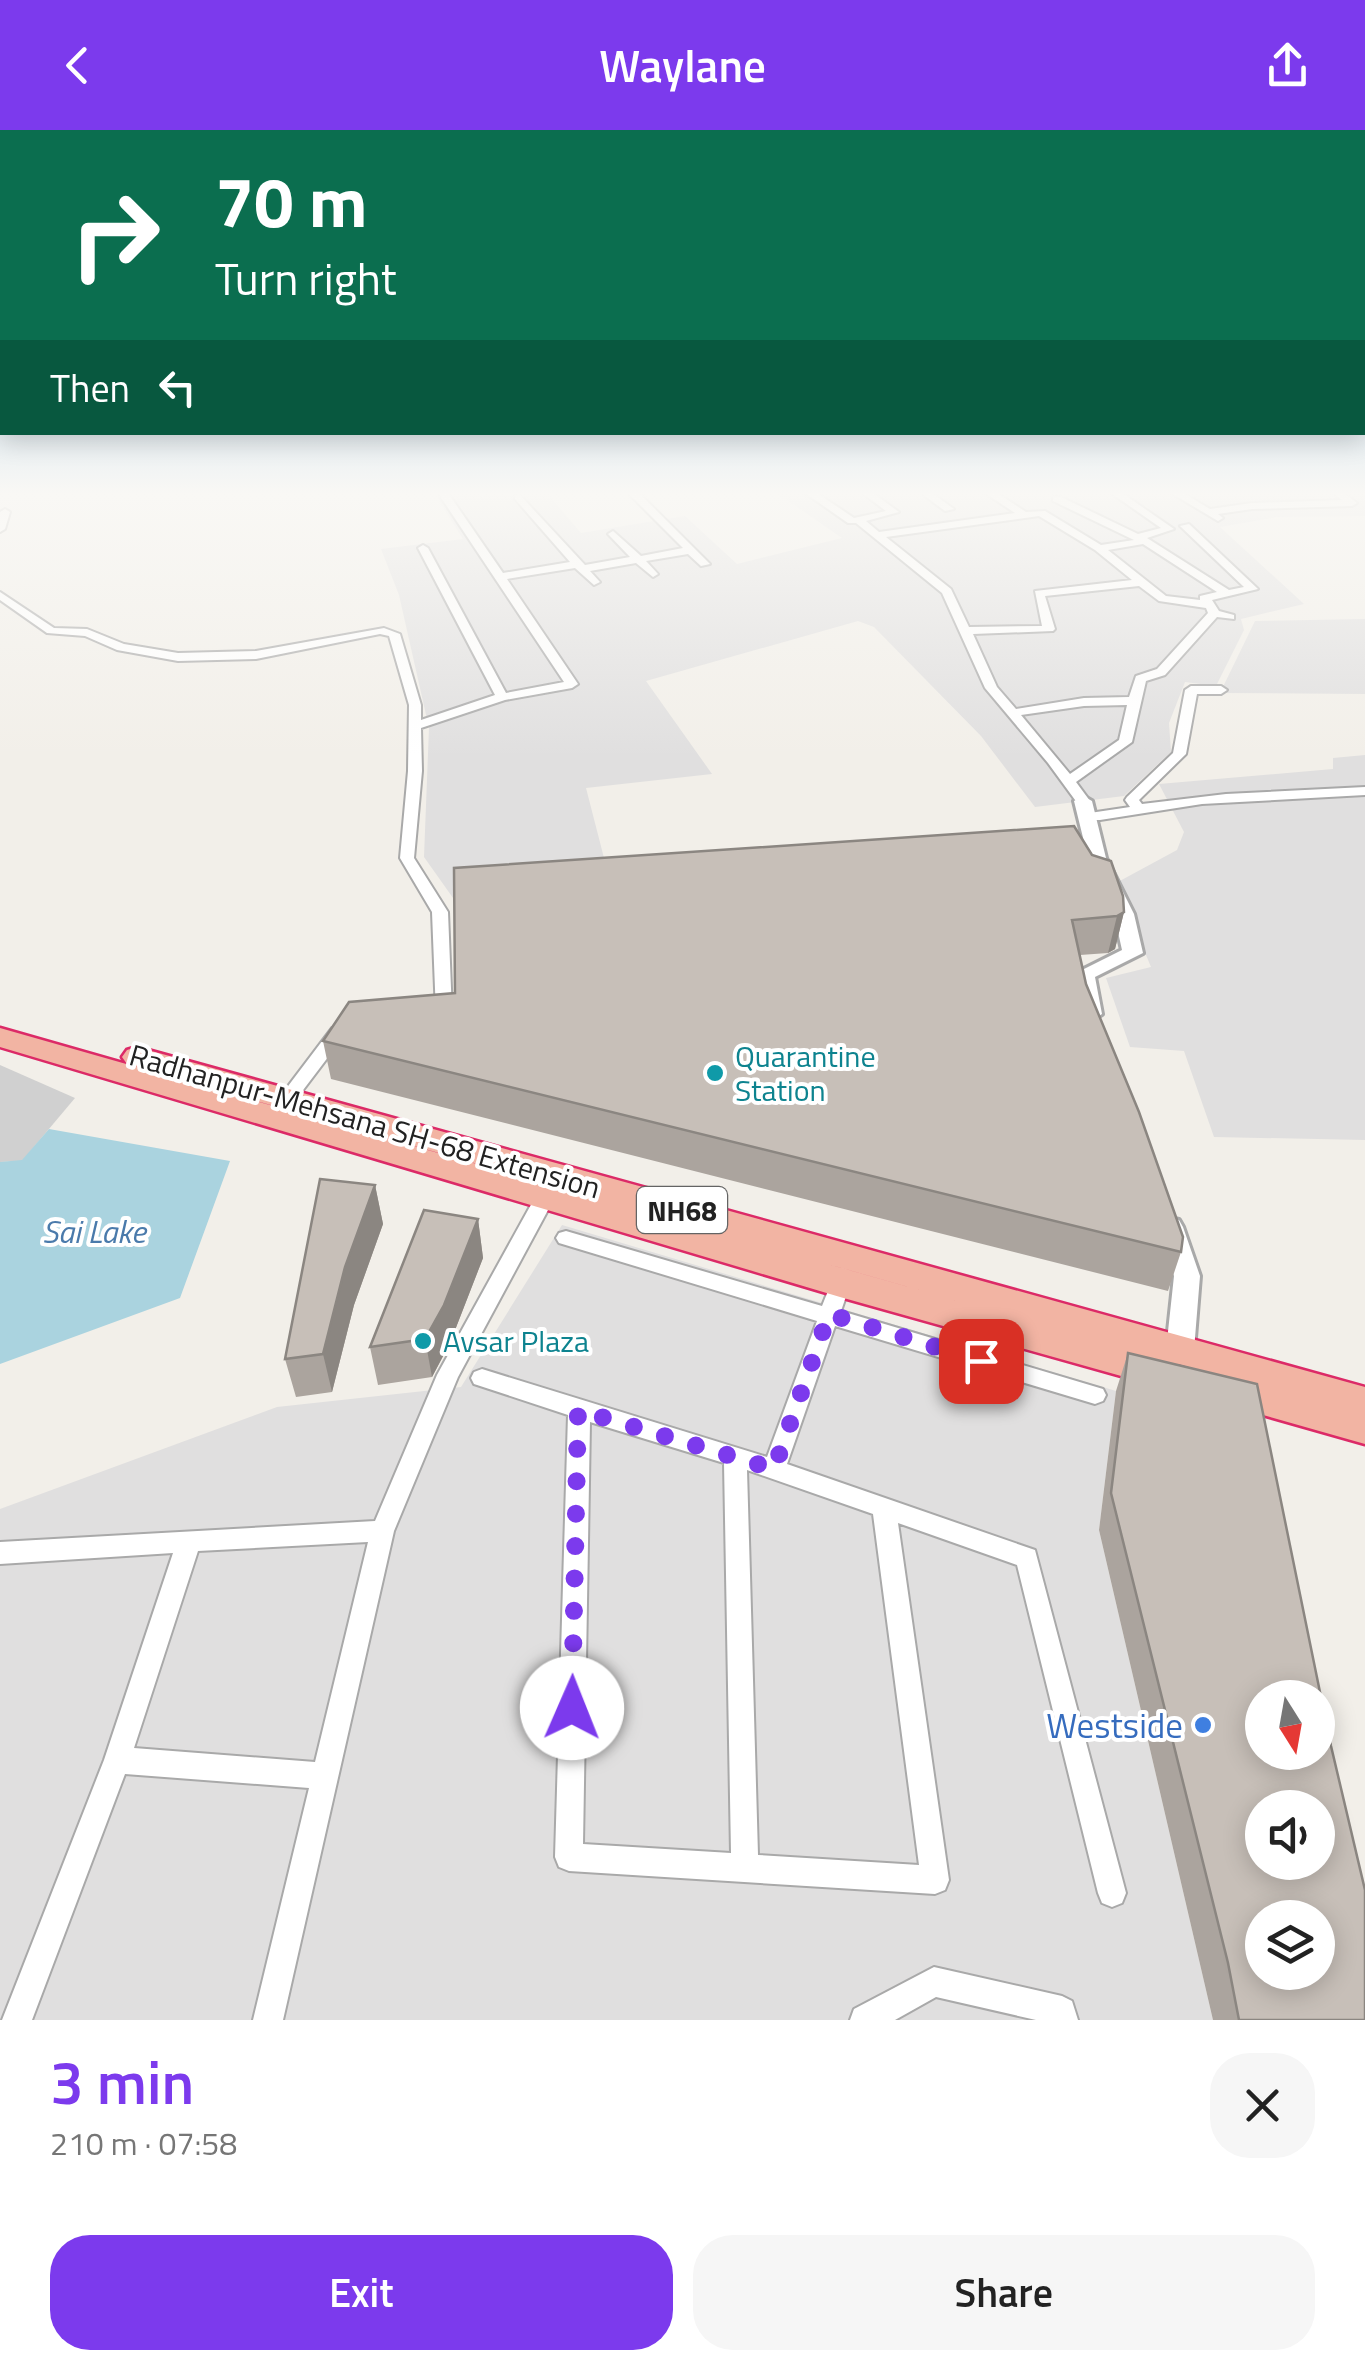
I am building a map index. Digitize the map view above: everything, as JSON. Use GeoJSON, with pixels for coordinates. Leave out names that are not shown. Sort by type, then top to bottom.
{"type":"FeatureCollection","features":[{"type":"Feature","properties":{"kind":"highway","name":"Radhanpur-Mehsana SH-68 Extension"},"geometry":{"type":"LineString","coordinates":[[0,1017],[840,1285],[1180,1350],[1365,1402]]}},
{"type":"Feature","properties":{"kind":"highway","name":"NH68"},"geometry":{"type":"LineString","coordinates":[[0,1037],[280,1109],[545,1198],[840,1285],[1365,1428]]}},
{"type":"Feature","properties":{"kind":"street"},"geometry":{"type":"LineString","coordinates":[[441,581],[502,697]]}},
{"type":"Feature","properties":{"kind":"street"},"geometry":{"type":"LineString","coordinates":[[415,726],[502,697],[572,684],[502,581]]}},
{"type":"Feature","properties":{"kind":"street"},"geometry":{"type":"LineString","coordinates":[[935,581],[947,591],[991,688],[1069,781],[1085,809],[1096,858],[1124,914],[1132,953],[1084,974],[1099,1038]]}},
{"type":"Feature","properties":{"kind":"street"},"geometry":{"type":"LineString","coordinates":[[1208,581],[1228,594]]}},
{"type":"Feature","properties":{"kind":"street"},"geometry":{"type":"LineString","coordinates":[[1213,609],[1204,598],[1252,589],[1244,581]]}},
{"type":"Feature","properties":{"kind":"street"},"geometry":{"type":"LineString","coordinates":[[966,631],[1049,629],[1039,593],[1141,582],[1172,603],[1213,609],[1230,617]]}},
{"type":"Feature","properties":{"kind":"street"},"geometry":{"type":"LineString","coordinates":[[0,596],[51,631],[87,633],[121,647],[178,657],[256,655],[380,630],[394,634],[415,705],[407,858],[440,912],[444,1018],[426,1023]]}},
{"type":"Feature","properties":{"kind":"street"},"geometry":{"type":"LineString","coordinates":[[1069,781],[1126,742],[1140,679],[1161,672],[1213,609]]}},
{"type":"Feature","properties":{"kind":"street"},"geometry":{"type":"LineString","coordinates":[[1137,807],[1132,800],[1179,754],[1191,690],[1222,690]]}},
{"type":"Feature","properties":{"kind":"street"},"geometry":{"type":"LineString","coordinates":[[1012,713],[1084,702],[1135,701]]}},
{"type":"Feature","properties":{"kind":"street"},"geometry":{"type":"LineString","coordinates":[[1085,809],[1118,816],[1137,807],[1215,798],[1365,791]]}},
{"type":"Feature","properties":{"kind":"street"},"geometry":{"type":"LineString","coordinates":[[280,1109],[337,1032],[354,1030]]}},
{"type":"Feature","properties":{"kind":"street"},"geometry":{"type":"LineString","coordinates":[[268,2020],[382,1530],[448,1375],[545,1198]]}},
{"type":"Feature","properties":{"kind":"street"},"geometry":{"type":"LineString","coordinates":[[1164,1208],[1187,1276],[1180,1350]]}},
{"type":"Feature","properties":{"kind":"street"},"geometry":{"type":"LineString","coordinates":[[566,1238],[840,1285],[1094,1395]]}},
{"type":"Feature","properties":{"kind":"street"},"geometry":{"type":"LineString","coordinates":[[774,1469],[840,1285]]}},
{"type":"Feature","properties":{"kind":"street"},"geometry":{"type":"LineString","coordinates":[[482,1378],[774,1469],[1027,1558],[1112,1893]]}},
{"type":"Feature","properties":{"kind":"street"},"geometry":{"type":"LineString","coordinates":[[578,1410],[569,1857],[935,1880],[884,1508]]}},
{"type":"Feature","properties":{"kind":"street"},"geometry":{"type":"LineString","coordinates":[[735,1458],[745,1868]]}},
{"type":"Feature","properties":{"kind":"street"},"geometry":{"type":"LineString","coordinates":[[0,1553],[382,1530]]}},
{"type":"Feature","properties":{"kind":"street"},"geometry":{"type":"LineString","coordinates":[[16,2020],[117,1760],[190,1541]]}},
{"type":"Feature","properties":{"kind":"street"},"geometry":{"type":"LineString","coordinates":[[117,1760],[324,1776]]}},
{"type":"Feature","properties":{"kind":"street"},"geometry":{"type":"LineString","coordinates":[[864,2020],[934,1982],[1062,2011],[1063,2020]]}},
{"type":"Feature","properties":{"kind":"shaded area"},"geometry":{"type":"Polygon","coordinates":[[[394,581],[1279,581],[1304,604],[1241,619],[1244,630],[1216,686],[1185,682],[1169,723],[1171,752],[1124,796],[1035,807],[981,736],[874,627],[858,621],[646,681],[712,774],[586,788],[613,893],[458,905],[424,857],[429,728],[394,581]]]}},
{"type":"Feature","properties":{"kind":"shaded area"},"geometry":{"type":"Polygon","coordinates":[[[1365,619],[1365,694],[1220,693],[1255,621],[1365,619]]]}},
{"type":"Feature","properties":{"kind":"shaded area"},"geometry":{"type":"Polygon","coordinates":[[[1365,755],[1365,1140],[1214,1137],[1184,1051],[1130,1047],[1106,978],[1151,967],[1116,883],[1177,850],[1184,832],[1159,784],[1333,769],[1333,758],[1365,755]]]}},
{"type":"Feature","properties":{"kind":"shaded area"},"geometry":{"type":"Polygon","coordinates":[[[0,1065],[75,1098],[22,1161],[0,1162],[0,1065]]]}},
{"type":"Feature","properties":{"kind":"shaded area"},"geometry":{"type":"Polygon","coordinates":[[[562,1225],[1116,1391],[1099,1530],[1213,2020],[0,2020],[0,1509],[277,1407],[461,1387],[562,1225]]]}},
{"type":"Feature","properties":{"kind":"water","name":"Sai Lake"},"geometry":{"type":"Polygon","coordinates":[[[49,1129],[230,1161],[180,1298],[0,1364],[0,1162],[22,1160],[49,1129]]]}},
{"type":"Feature","properties":{"kind":"building","name":"Quarantine Station"},"geometry":{"type":"Polygon","coordinates":[[[1074,826],[1092,855],[1111,861],[1123,896],[1124,912],[1117,916],[1072,920],[1086,984],[1139,1112],[1183,1237],[1181,1252],[323,1041],[349,1002],[455,993],[454,868],[1074,826]]]}},
{"type":"Feature","properties":{"kind":"building"},"geometry":{"type":"Polygon","coordinates":[[[320,1179],[375,1185],[345,1267],[323,1354],[285,1359],[320,1179]]]}},
{"type":"Feature","properties":{"kind":"building"},"geometry":{"type":"Polygon","coordinates":[[[424,1210],[478,1219],[444,1305],[425,1339],[370,1347],[424,1210]]]}},
{"type":"Feature","properties":{"kind":"building","name":"Westside"},"geometry":{"type":"Polygon","coordinates":[[[1128,1353],[1257,1384],[1318,1680],[1245,1680],[1245,1770],[1335,1770],[1335,1763],[1365,1890],[1365,2020],[1239,2020],[1111,1493],[1128,1353]]]}},
{"type":"Feature","properties":{"kind":"place","name":"Quarantine Station"},"geometry":{"type":"Point","coordinates":[715,1073]}},
{"type":"Feature","properties":{"kind":"place","name":"Avsar Plaza"},"geometry":{"type":"Point","coordinates":[423,1341]}},
{"type":"Feature","properties":{"kind":"place","name":"Westside"},"geometry":{"type":"Point","coordinates":[1203,1725]}},
{"type":"Feature","properties":{"kind":"route"},"geometry":{"type":"LineString","coordinates":[[572,1708],[578,1410],[774,1469],[829,1314],[981,1361]]}}]}
